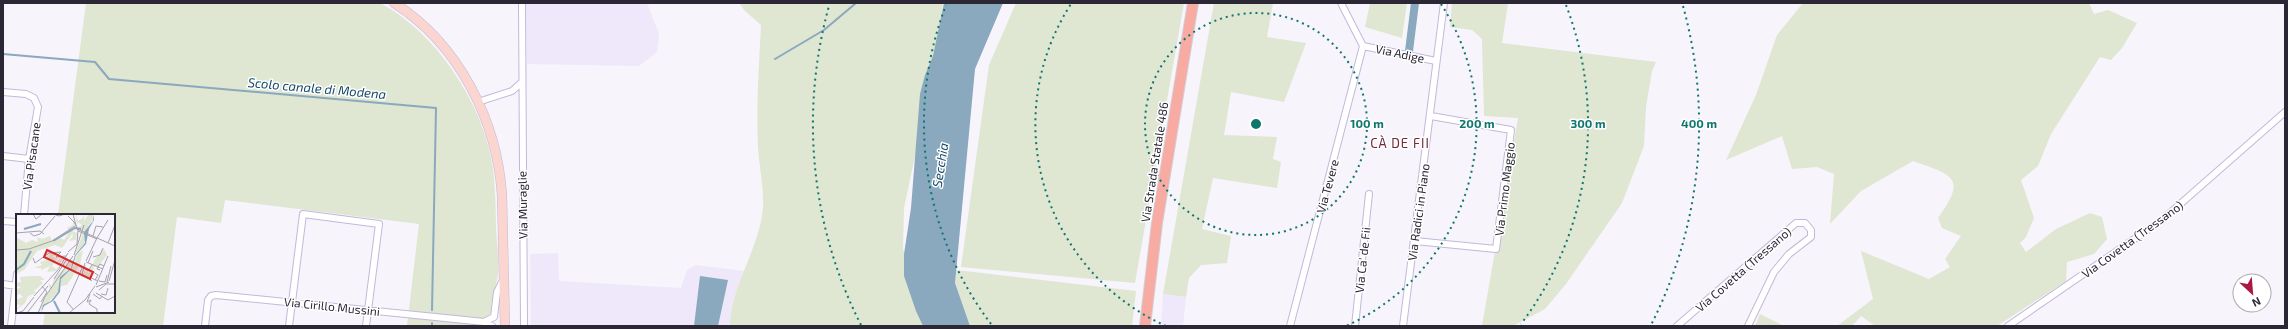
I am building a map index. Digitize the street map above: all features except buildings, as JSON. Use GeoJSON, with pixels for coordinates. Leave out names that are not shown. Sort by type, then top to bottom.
{"type":"FeatureCollection","features":[{"type":"Feature","properties":{"kind":"main road"},"geometry":{"type":"LineString","coordinates":[[394,3],[434,38],[452,58],[478,102],[491,132],[501,176],[505,326]]}},
{"type":"Feature","properties":{"kind":"main road","name":"Via Strada Statale 486"},"geometry":{"type":"LineString","coordinates":[[1145,326],[1157,223],[1193,3]]}},
{"type":"Feature","properties":{"kind":"street","name":"Via Muraglie"},"geometry":{"type":"LineString","coordinates":[[522,3],[521,83],[524,326]]}},
{"type":"Feature","properties":{"kind":"street"},"geometry":{"type":"LineString","coordinates":[[1341,3],[1363,46]]}},
{"type":"Feature","properties":{"kind":"street","name":"Via Radici in Piano"},"geometry":{"type":"LineString","coordinates":[[1403,326],[1431,116],[1436,61],[1444,3]]}},
{"type":"Feature","properties":{"kind":"street","name":"Via Adige"},"geometry":{"type":"LineString","coordinates":[[1363,46],[1436,61]]}},
{"type":"Feature","properties":{"kind":"street","name":"Via Tevere"},"geometry":{"type":"LineString","coordinates":[[1290,326],[1363,46]]}},
{"type":"Feature","properties":{"kind":"street"},"geometry":{"type":"LineString","coordinates":[[478,102],[512,91],[521,83]]}},
{"type":"Feature","properties":{"kind":"street","name":"Via Pisacane"},"geometry":{"type":"LineString","coordinates":[[3,92],[26,94],[34,98],[38,107],[29,159],[24,214]]}},
{"type":"Feature","properties":{"kind":"street","name":"Via Covetta (Tressano)"},"geometry":{"type":"LineString","coordinates":[[2008,326],[2162,220],[2285,112]]}},
{"type":"Feature","properties":{"kind":"street","name":"Via Primo Maggio"},"geometry":{"type":"LineString","coordinates":[[1415,241],[1496,249],[1511,130],[1431,116]]}},
{"type":"Feature","properties":{"kind":"street"},"geometry":{"type":"LineString","coordinates":[[3,156],[29,159]]}},
{"type":"Feature","properties":{"kind":"street","name":"Via Ca' de Fii"},"geometry":{"type":"LineString","coordinates":[[1355,326],[1369,194]]}},
{"type":"Feature","properties":{"kind":"street"},"geometry":{"type":"LineString","coordinates":[[289,326],[303,214],[379,224],[366,326]]}},
{"type":"Feature","properties":{"kind":"street"},"geometry":{"type":"LineString","coordinates":[[3,221],[16,222]]}},
{"type":"Feature","properties":{"kind":"street","name":"Via Covetta (Tressano)"},"geometry":{"type":"LineString","coordinates":[[1677,326],[1796,223],[1805,223],[1811,230],[1811,237],[1789,254],[1774,272],[1748,326]]}},
{"type":"Feature","properties":{"kind":"street"},"geometry":{"type":"LineString","coordinates":[[484,322],[494,317],[497,292],[504,277]]}},
{"type":"Feature","properties":{"kind":"street"},"geometry":{"type":"LineString","coordinates":[[3,284],[16,286],[10,326]]}},
{"type":"Feature","properties":{"kind":"street","name":"Via Cirillo Mussini"},"geometry":{"type":"LineString","coordinates":[[205,326],[208,300],[211,296],[292,302],[484,322]]}},
{"type":"Feature","properties":{"kind":"street"},"geometry":{"type":"LineString","coordinates":[[484,322],[492,326]]}},
{"type":"Feature","properties":{"kind":"shaded area"},"geometry":{"type":"Polygon","coordinates":[[[526,3],[647,3],[659,34],[657,52],[639,66],[527,64],[526,3]]]}},
{"type":"Feature","properties":{"kind":"shaded area"},"geometry":{"type":"Polygon","coordinates":[[[558,253],[559,281],[681,288],[687,270],[696,265],[745,271],[730,326],[531,326],[530,254],[558,253]]]}},
{"type":"Feature","properties":{"kind":"shaded area"},"geometry":{"type":"Polygon","coordinates":[[[1163,294],[1186,297],[1183,326],[1161,326],[1163,294]]]}},
{"type":"Feature","properties":{"kind":"green space"},"geometry":{"type":"Polygon","coordinates":[[[86,3],[380,3],[401,16],[438,52],[454,73],[480,120],[488,144],[493,168],[498,263],[498,274],[491,313],[487,318],[488,326],[407,326],[419,224],[225,200],[221,223],[177,217],[163,326],[43,326],[45,313],[115,313],[115,214],[58,214],[86,3]]]}},
{"type":"Feature","properties":{"kind":"green space"},"geometry":{"type":"Polygon","coordinates":[[[739,3],[943,3],[938,48],[904,208],[903,248],[909,276],[929,326],[730,326],[735,296],[757,237],[763,207],[757,131],[761,25],[745,11],[739,3]]]}},
{"type":"Feature","properties":{"kind":"green space"},"geometry":{"type":"Polygon","coordinates":[[[1016,3],[1184,3],[1135,283],[961,267],[989,65],[1016,3]]]}},
{"type":"Feature","properties":{"kind":"green space"},"geometry":{"type":"Polygon","coordinates":[[[1214,3],[1273,3],[1267,37],[1306,43],[1284,102],[1231,92],[1224,135],[1277,137],[1273,159],[1281,162],[1277,188],[1213,178],[1202,229],[1231,236],[1227,263],[1201,265],[1189,278],[1186,297],[1163,294],[1214,3]]]}},
{"type":"Feature","properties":{"kind":"green space"},"geometry":{"type":"Polygon","coordinates":[[[1370,3],[1407,3],[1402,38],[1365,27],[1370,3]]]}},
{"type":"Feature","properties":{"kind":"green space"},"geometry":{"type":"Polygon","coordinates":[[[1452,3],[1508,3],[1502,43],[1656,62],[1652,71],[1646,107],[1644,146],[1622,203],[1566,284],[1545,309],[1513,326],[1482,326],[1518,118],[1484,116],[1482,39],[1472,30],[1450,27],[1452,3]]]}},
{"type":"Feature","properties":{"kind":"green space"},"geometry":{"type":"Polygon","coordinates":[[[1803,3],[2089,3],[2094,14],[2108,10],[2137,23],[2122,48],[2111,60],[2100,57],[2051,134],[2038,166],[2021,180],[2034,218],[2026,237],[2020,243],[2026,252],[2056,229],[2090,213],[2102,217],[2107,239],[2094,254],[2067,262],[2066,281],[1997,326],[1875,326],[1861,316],[1852,326],[1837,326],[1873,299],[1861,251],[1929,279],[1950,267],[1945,259],[1961,236],[1942,228],[1938,218],[1952,194],[1954,186],[1951,179],[1946,174],[1938,170],[1913,161],[1861,191],[1830,224],[1834,174],[1817,167],[1792,169],[1782,136],[1726,160],[1756,95],[1777,35],[1803,3]]]}},
{"type":"Feature","properties":{"kind":"green space"},"geometry":{"type":"Polygon","coordinates":[[[956,270],[1136,291],[1132,326],[970,326],[955,283],[956,270]]]}},
{"type":"Feature","properties":{"kind":"green space"},"geometry":{"type":"Polygon","coordinates":[[[1760,314],[1784,326],[1755,326],[1760,314]]]}},
{"type":"Feature","properties":{"kind":"water","name":"Secchia"},"geometry":{"type":"Polygon","coordinates":[[[944,3],[1003,3],[975,69],[955,283],[970,326],[923,326],[916,311],[904,276],[904,254],[911,208],[920,94],[925,75],[933,56],[944,3]]]}},
{"type":"Feature","properties":{"kind":"water"},"geometry":{"type":"Polygon","coordinates":[[[700,276],[728,280],[718,326],[694,326],[700,276]]]}},
{"type":"Feature","properties":{"kind":"waterway","name":"Scolo canale di Modena"},"geometry":{"type":"LineString","coordinates":[[775,59],[824,30],[856,3]]}},
{"type":"Feature","properties":{"kind":"waterway"},"geometry":{"type":"LineString","coordinates":[[1409,51],[1415,3]]}},
{"type":"Feature","properties":{"kind":"waterway","name":"Scolo canale di Modena"},"geometry":{"type":"LineString","coordinates":[[3,54],[95,62],[109,79],[436,108],[432,310]]}},
{"type":"Feature","properties":{"kind":"district","name":"CÀ DE FII"},"geometry":{"type":"Point","coordinates":[1400,143]}}]}
